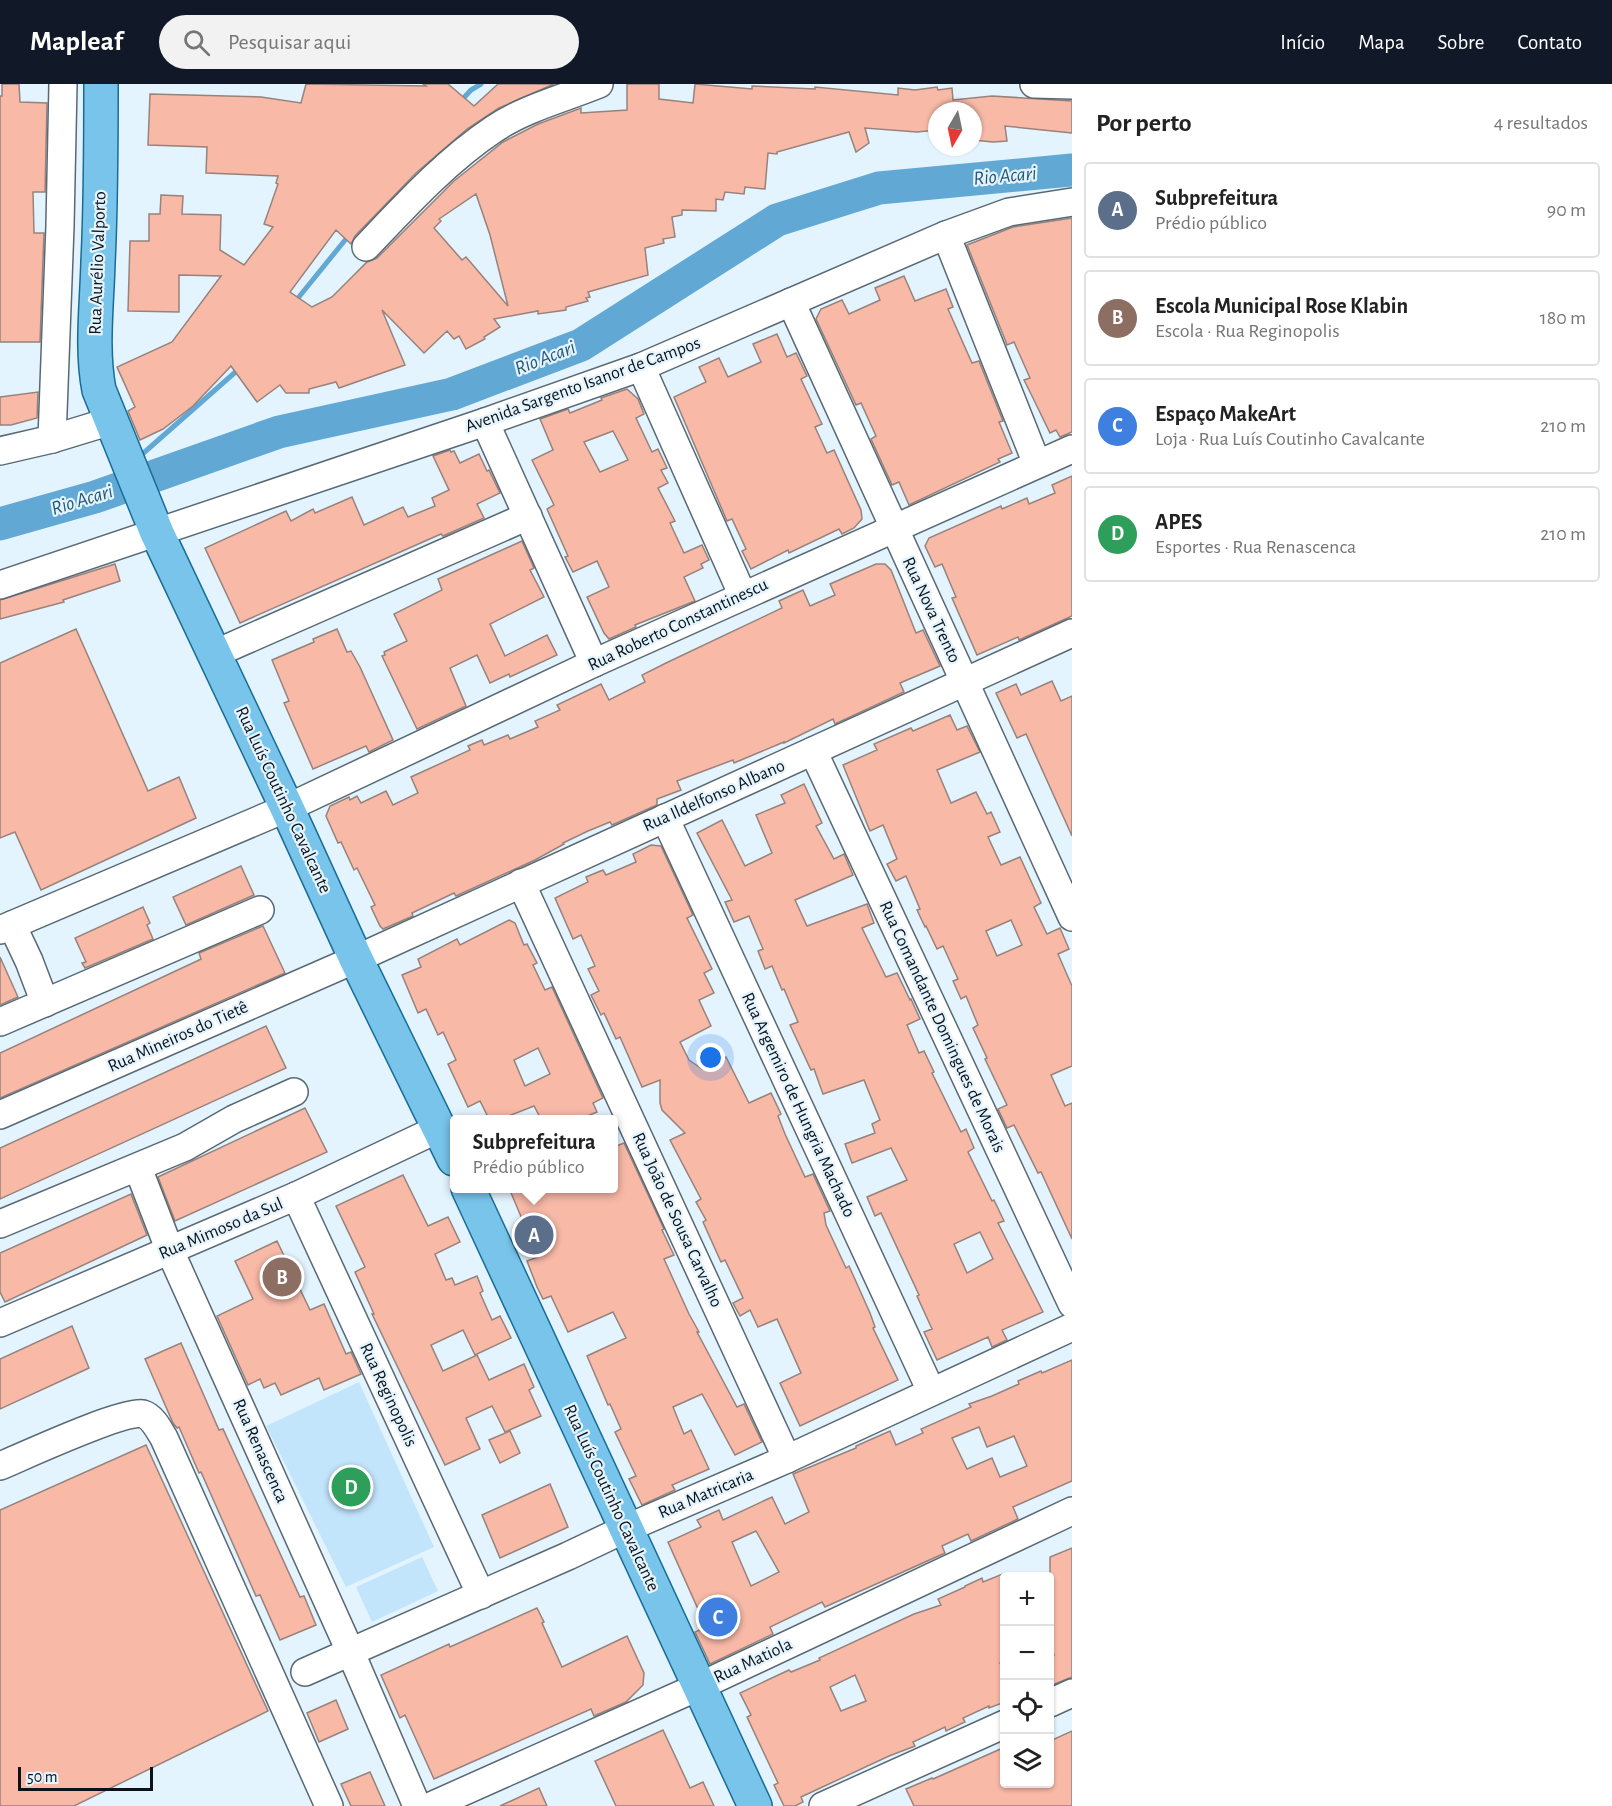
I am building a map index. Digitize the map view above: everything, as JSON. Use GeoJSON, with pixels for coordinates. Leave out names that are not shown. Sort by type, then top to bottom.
{"type":"FeatureCollection","features":[{"type":"Feature","properties":{"kind":"main road","name":"Rua Aurélio Valporto"},"geometry":{"type":"LineString","coordinates":[[101,84],[96,373],[99,390],[115,429]]}},
{"type":"Feature","properties":{"kind":"main road","name":"Rua Luís Coutinho Cavalcante"},"geometry":{"type":"LineString","coordinates":[[115,429],[152,522],[356,959],[450,1150]]}},
{"type":"Feature","properties":{"kind":"main road","name":"Rua Luís Coutinho Cavalcante"},"geometry":{"type":"LineString","coordinates":[[472,1193],[625,1529],[755,1806]]}},
{"type":"Feature","properties":{"kind":"street"},"geometry":{"type":"LineString","coordinates":[[52,439],[63,84]]}},
{"type":"Feature","properties":{"kind":"street"},"geometry":{"type":"LineString","coordinates":[[366,247],[438,174],[495,128],[524,113],[599,84]]}},
{"type":"Feature","properties":{"kind":"street"},"geometry":{"type":"LineString","coordinates":[[1034,84],[1072,85]]}},
{"type":"Feature","properties":{"kind":"street","name":"Avenida Sargento Isanor de Campos"},"geometry":{"type":"LineString","coordinates":[[0,585],[152,522],[485,422],[641,367],[946,235],[1009,212],[1072,202]]}},
{"type":"Feature","properties":{"kind":"street"},"geometry":{"type":"LineString","coordinates":[[60,226],[100,227]]}},
{"type":"Feature","properties":{"kind":"street"},"geometry":{"type":"LineString","coordinates":[[946,235],[1037,464]]}},
{"type":"Feature","properties":{"kind":"street","name":"Rua Nova Trento"},"geometry":{"type":"LineString","coordinates":[[791,302],[1072,917]]}},
{"type":"Feature","properties":{"kind":"street"},"geometry":{"type":"LineString","coordinates":[[641,367],[743,596]]}},
{"type":"Feature","properties":{"kind":"street"},"geometry":{"type":"LineString","coordinates":[[485,422],[594,663]]}},
{"type":"Feature","properties":{"kind":"street"},"geometry":{"type":"LineString","coordinates":[[0,451],[52,439],[115,429]]}},
{"type":"Feature","properties":{"kind":"street","name":"Rua Roberto Constantinescu"},"geometry":{"type":"LineString","coordinates":[[6,928],[287,808],[594,663],[1072,449]]}},
{"type":"Feature","properties":{"kind":"street"},"geometry":{"type":"LineString","coordinates":[[214,654],[528,516]]}},
{"type":"Feature","properties":{"kind":"street","name":"Rua Ildelfonso Albano"},"geometry":{"type":"LineString","coordinates":[[356,959],[1072,633]]}},
{"type":"Feature","properties":{"kind":"street","name":"Rua Comandante Domingues de Morais"},"geometry":{"type":"LineString","coordinates":[[813,751],[1072,1304]]}},
{"type":"Feature","properties":{"kind":"street","name":"Rua Argemiro de Hungria Machado"},"geometry":{"type":"LineString","coordinates":[[665,818],[931,1391]]}},
{"type":"Feature","properties":{"kind":"street","name":"Rua João de Sousa Carvalho"},"geometry":{"type":"LineString","coordinates":[[521,883],[787,1459]]}},
{"type":"Feature","properties":{"kind":"street"},"geometry":{"type":"LineString","coordinates":[[0,1023],[260,910]]}},
{"type":"Feature","properties":{"kind":"street"},"geometry":{"type":"LineString","coordinates":[[6,928],[29,961],[45,1003]]}},
{"type":"Feature","properties":{"kind":"street","name":"Rua Mineiros do Tietê"},"geometry":{"type":"LineString","coordinates":[[0,1116],[356,959]]}},
{"type":"Feature","properties":{"kind":"street"},"geometry":{"type":"LineString","coordinates":[[0,1224],[185,1147],[234,1119],[294,1092]]}},
{"type":"Feature","properties":{"kind":"street","name":"Rua Mimoso da Sul"},"geometry":{"type":"LineString","coordinates":[[0,1323],[296,1196],[440,1128]]}},
{"type":"Feature","properties":{"kind":"street","name":"Rua Renascenca"},"geometry":{"type":"LineString","coordinates":[[138,1168],[170,1251],[350,1651],[417,1806]]}},
{"type":"Feature","properties":{"kind":"street","name":"Rua Reginopolis"},"geometry":{"type":"LineString","coordinates":[[296,1196],[481,1595]]}},
{"type":"Feature","properties":{"kind":"street","name":"Rua Matricaria"},"geometry":{"type":"LineString","coordinates":[[305,1672],[787,1459],[1072,1327]]}},
{"type":"Feature","properties":{"kind":"street"},"geometry":{"type":"LineString","coordinates":[[0,1466],[102,1423],[143,1414],[152,1419],[165,1438],[329,1806]]}},
{"type":"Feature","properties":{"kind":"street","name":"Rua Matiola"},"geometry":{"type":"LineString","coordinates":[[441,1804],[700,1686],[1072,1511]]}},
{"type":"Feature","properties":{"kind":"street"},"geometry":{"type":"LineString","coordinates":[[1054,1701],[1072,1693]]}},
{"type":"Feature","properties":{"kind":"street"},"geometry":{"type":"LineString","coordinates":[[823,1806],[1000,1726]]}},
{"type":"Feature","properties":{"kind":"shaded area"},"geometry":{"type":"Polygon","coordinates":[[[359,1382],[434,1547],[346,1587],[266,1426],[359,1382]]]}},
{"type":"Feature","properties":{"kind":"shaded area"},"geometry":{"type":"Polygon","coordinates":[[[422,1557],[438,1591],[372,1622],[356,1587],[422,1557]]]}},
{"type":"Feature","properties":{"kind":"building"},"geometry":{"type":"Polygon","coordinates":[[[2,84],[19,84],[20,102],[47,103],[45,192],[33,192],[34,233],[44,233],[40,342],[0,342],[0,96],[2,96],[2,84]]]}},
{"type":"Feature","properties":{"kind":"building"},"geometry":{"type":"Polygon","coordinates":[[[306,84],[426,86],[423,84],[448,84],[474,106],[498,84],[554,84],[499,108],[467,129],[416,173],[355,236],[351,244],[336,230],[290,292],[312,307],[332,297],[367,262],[377,258],[454,181],[503,142],[538,124],[581,108],[581,113],[627,110],[627,84],[659,84],[659,99],[693,103],[695,84],[752,89],[752,86],[815,89],[815,87],[898,95],[898,88],[915,90],[937,87],[938,90],[952,88],[953,100],[992,96],[1072,101],[1072,133],[1005,126],[1007,141],[982,141],[982,102],[928,102],[928,131],[865,128],[869,143],[856,152],[849,132],[777,152],[777,154],[768,153],[765,189],[745,187],[744,194],[725,192],[723,200],[716,199],[716,211],[682,210],[682,215],[672,217],[675,237],[663,239],[664,243],[645,248],[648,275],[588,292],[590,297],[586,298],[588,301],[566,307],[566,310],[538,314],[538,311],[494,319],[500,327],[484,337],[485,339],[466,349],[459,336],[454,339],[447,331],[424,353],[382,310],[405,365],[339,388],[336,382],[309,389],[309,393],[286,393],[280,385],[257,402],[231,366],[193,406],[163,429],[140,440],[128,411],[135,407],[117,367],[172,342],[221,276],[179,275],[179,312],[128,311],[130,241],[149,241],[149,214],[160,214],[161,195],[183,196],[182,214],[221,215],[220,250],[244,265],[273,227],[264,224],[278,184],[276,183],[278,176],[206,173],[207,147],[148,145],[150,94],[261,97],[301,103],[306,84]],[[476,194],[439,219],[441,221],[434,228],[462,260],[466,257],[508,306],[490,235],[476,194]]]}},
{"type":"Feature","properties":{"kind":"building"},"geometry":{"type":"Polygon","coordinates":[[[1072,218],[1072,432],[1060,437],[1056,430],[1050,433],[1024,380],[1030,378],[1014,342],[1007,345],[967,245],[1013,227],[1072,218]]]}},
{"type":"Feature","properties":{"kind":"building"},"geometry":{"type":"Polygon","coordinates":[[[904,276],[915,301],[946,289],[953,307],[948,309],[972,363],[979,361],[1003,421],[999,422],[1012,453],[998,459],[1000,462],[909,505],[899,482],[892,485],[871,439],[876,436],[861,403],[856,405],[816,319],[821,309],[842,300],[849,314],[880,300],[875,288],[904,276]]]}},
{"type":"Feature","properties":{"kind":"building"},"geometry":{"type":"Polygon","coordinates":[[[777,334],[787,357],[796,353],[807,376],[801,379],[822,424],[815,427],[827,453],[834,450],[861,510],[862,519],[854,528],[842,534],[839,529],[789,553],[788,550],[751,569],[742,551],[746,549],[732,519],[727,521],[674,397],[706,382],[699,367],[719,358],[728,377],[761,362],[753,344],[777,334]]]}},
{"type":"Feature","properties":{"kind":"building"},"geometry":{"type":"Polygon","coordinates":[[[627,389],[638,399],[644,414],[636,418],[652,452],[658,449],[667,468],[661,470],[668,483],[658,488],[675,521],[670,523],[684,553],[702,545],[709,560],[701,564],[703,568],[684,577],[695,601],[635,625],[636,627],[609,639],[587,597],[609,587],[597,561],[573,572],[547,509],[554,505],[532,460],[553,450],[540,419],[568,409],[570,413],[602,400],[601,398],[627,389]],[[613,431],[584,442],[600,472],[628,460],[613,431]]]}},
{"type":"Feature","properties":{"kind":"building"},"geometry":{"type":"Polygon","coordinates":[[[38,392],[37,418],[11,425],[0,425],[0,397],[38,392]]]}},
{"type":"Feature","properties":{"kind":"building"},"geometry":{"type":"Polygon","coordinates":[[[450,450],[454,451],[460,463],[479,454],[487,471],[489,470],[500,493],[477,504],[484,518],[443,536],[441,534],[240,623],[205,548],[286,511],[291,521],[313,509],[315,513],[352,497],[364,525],[403,507],[408,517],[435,506],[432,498],[449,490],[433,456],[450,450]]]}},
{"type":"Feature","properties":{"kind":"building"},"geometry":{"type":"Polygon","coordinates":[[[1072,476],[1072,616],[1019,640],[1018,637],[977,655],[952,598],[956,597],[942,564],[935,567],[925,546],[929,538],[1001,506],[1002,509],[1027,498],[1029,504],[1055,493],[1052,485],[1072,476]]]}},
{"type":"Feature","properties":{"kind":"building"},"geometry":{"type":"Polygon","coordinates":[[[522,541],[534,568],[530,570],[544,597],[490,624],[505,656],[547,635],[557,655],[510,677],[509,674],[490,683],[477,655],[450,668],[466,706],[417,729],[382,656],[385,655],[384,652],[407,641],[394,614],[442,590],[438,579],[522,541]]]}},
{"type":"Feature","properties":{"kind":"building"},"geometry":{"type":"Polygon","coordinates":[[[115,564],[120,581],[63,600],[64,602],[0,619],[0,600],[115,564]]]}},
{"type":"Feature","properties":{"kind":"building"},"geometry":{"type":"Polygon","coordinates":[[[876,564],[885,564],[891,570],[916,633],[923,630],[940,666],[900,683],[904,692],[835,724],[833,719],[784,743],[734,763],[733,760],[677,781],[681,790],[657,799],[657,805],[612,825],[610,822],[588,831],[535,860],[412,913],[413,916],[383,929],[380,926],[371,907],[375,905],[357,868],[354,870],[326,816],[330,806],[349,797],[350,800],[357,796],[361,803],[386,791],[393,805],[418,793],[411,777],[470,750],[468,746],[482,740],[484,745],[508,735],[510,739],[538,727],[535,721],[560,710],[557,705],[601,684],[609,700],[645,682],[642,675],[782,608],[779,601],[803,590],[810,606],[835,595],[830,584],[876,564]]]}},
{"type":"Feature","properties":{"kind":"building"},"geometry":{"type":"Polygon","coordinates":[[[76,629],[148,791],[179,777],[196,818],[41,890],[15,832],[0,838],[0,663],[76,629]]]}},
{"type":"Feature","properties":{"kind":"building"},"geometry":{"type":"Polygon","coordinates":[[[337,629],[347,652],[351,651],[360,667],[393,740],[369,752],[366,746],[313,769],[284,703],[289,701],[272,660],[314,642],[313,639],[337,629]]]}},
{"type":"Feature","properties":{"kind":"building"},"geometry":{"type":"Polygon","coordinates":[[[1052,681],[1061,701],[1072,696],[1072,836],[1026,734],[1017,738],[996,693],[1016,684],[1021,695],[1052,681]]]}},
{"type":"Feature","properties":{"kind":"building"},"geometry":{"type":"Polygon","coordinates":[[[950,715],[957,730],[967,726],[980,752],[937,770],[951,803],[976,792],[987,814],[991,812],[1000,832],[988,837],[1001,865],[1020,857],[1041,903],[1034,907],[1047,934],[1060,928],[1069,949],[1058,954],[1072,986],[1072,1066],[1051,1075],[1065,1106],[1072,1103],[1072,1239],[1041,1172],[1038,1173],[1014,1125],[1007,1128],[998,1109],[1007,1105],[973,1028],[978,1025],[966,996],[961,999],[953,981],[958,979],[943,946],[937,949],[925,927],[906,876],[896,881],[887,864],[897,859],[883,825],[870,831],[843,765],[877,750],[874,744],[911,728],[913,731],[950,715]],[[1011,920],[986,931],[997,956],[1022,945],[1011,920]]]}},
{"type":"Feature","properties":{"kind":"building"},"geometry":{"type":"Polygon","coordinates":[[[804,784],[822,823],[816,826],[834,859],[844,854],[853,875],[795,900],[807,926],[867,904],[874,923],[862,928],[886,977],[897,973],[911,999],[920,1019],[907,1025],[919,1053],[924,1051],[934,1072],[932,1073],[961,1132],[966,1129],[974,1148],[968,1152],[1004,1221],[998,1223],[1043,1312],[1002,1330],[1007,1340],[992,1347],[988,1337],[937,1360],[924,1332],[932,1329],[917,1296],[919,1295],[881,1213],[875,1216],[867,1197],[907,1180],[891,1148],[852,1163],[845,1144],[875,1133],[872,1124],[880,1120],[864,1080],[823,1094],[814,1069],[811,1070],[790,1025],[798,1022],[784,989],[782,990],[772,966],[765,969],[758,951],[763,949],[749,916],[734,922],[725,902],[732,900],[697,833],[722,820],[745,866],[772,853],[756,815],[785,803],[781,795],[804,784]],[[980,1232],[954,1244],[967,1273],[993,1259],[980,1232]]]}},
{"type":"Feature","properties":{"kind":"building"},"geometry":{"type":"Polygon","coordinates":[[[651,845],[661,846],[693,915],[687,918],[712,969],[704,973],[714,993],[699,1000],[711,1026],[680,1042],[689,1060],[702,1069],[726,1057],[749,1103],[771,1093],[781,1114],[778,1116],[785,1134],[805,1177],[813,1174],[830,1211],[824,1213],[826,1225],[846,1268],[849,1266],[870,1313],[875,1327],[873,1328],[898,1380],[800,1426],[780,1383],[801,1373],[777,1319],[758,1327],[750,1310],[740,1316],[733,1303],[743,1298],[725,1260],[721,1262],[703,1222],[706,1220],[696,1202],[701,1199],[670,1140],[685,1133],[662,1110],[660,1080],[642,1087],[620,1037],[616,1039],[604,1013],[601,1015],[591,995],[599,991],[588,969],[595,966],[581,935],[573,939],[555,898],[588,882],[586,877],[603,870],[606,875],[636,862],[633,854],[651,845]]]}},
{"type":"Feature","properties":{"kind":"building"},"geometry":{"type":"Polygon","coordinates":[[[241,866],[254,895],[186,925],[173,897],[241,866]]]}},
{"type":"Feature","properties":{"kind":"building"},"geometry":{"type":"Polygon","coordinates":[[[143,907],[150,923],[147,925],[153,939],[85,968],[82,963],[86,962],[75,938],[143,907]]]}},
{"type":"Feature","properties":{"kind":"building"},"geometry":{"type":"Polygon","coordinates":[[[509,920],[515,923],[524,945],[527,944],[537,963],[533,965],[545,990],[552,987],[603,1098],[593,1103],[597,1112],[590,1115],[539,1115],[534,1106],[511,1115],[487,1115],[480,1101],[468,1107],[448,1064],[456,1060],[443,1032],[438,1035],[426,1009],[418,1013],[402,975],[421,967],[418,959],[457,939],[460,945],[509,920]],[[538,1048],[514,1060],[525,1086],[550,1074],[538,1048]]]}},
{"type":"Feature","properties":{"kind":"building"},"geometry":{"type":"Polygon","coordinates":[[[263,926],[285,973],[0,1098],[0,1053],[201,959],[199,953],[263,926]]]}},
{"type":"Feature","properties":{"kind":"building"},"geometry":{"type":"Polygon","coordinates":[[[0,957],[18,997],[0,1005],[0,957]]]}},
{"type":"Feature","properties":{"kind":"building"},"geometry":{"type":"Polygon","coordinates":[[[266,1026],[286,1068],[0,1199],[0,1148],[266,1026]]]}},
{"type":"Feature","properties":{"kind":"building"},"geometry":{"type":"Polygon","coordinates":[[[305,1108],[327,1152],[175,1221],[158,1177],[305,1108]]]}},
{"type":"Feature","properties":{"kind":"building"},"geometry":{"type":"Polygon","coordinates":[[[624,1143],[664,1229],[662,1230],[674,1255],[664,1259],[699,1332],[697,1332],[737,1407],[744,1404],[762,1442],[735,1455],[702,1394],[673,1407],[684,1434],[691,1430],[709,1469],[672,1485],[675,1490],[642,1505],[629,1479],[636,1476],[615,1432],[621,1429],[587,1356],[626,1338],[613,1312],[568,1332],[551,1296],[543,1299],[537,1287],[527,1261],[538,1257],[511,1193],[618,1193],[618,1145],[624,1143]]]}},
{"type":"Feature","properties":{"kind":"building"},"geometry":{"type":"Polygon","coordinates":[[[403,1175],[428,1226],[448,1217],[460,1242],[435,1254],[446,1280],[452,1278],[455,1285],[477,1276],[483,1291],[480,1293],[492,1320],[500,1316],[511,1338],[475,1355],[463,1330],[431,1345],[443,1371],[477,1355],[489,1380],[524,1364],[534,1387],[529,1390],[541,1416],[505,1432],[492,1406],[466,1418],[480,1449],[445,1465],[372,1314],[374,1314],[355,1272],[365,1267],[336,1206],[403,1175]]]}},
{"type":"Feature","properties":{"kind":"building"},"geometry":{"type":"Polygon","coordinates":[[[131,1194],[147,1235],[5,1302],[0,1292],[0,1253],[131,1194]]]}},
{"type":"Feature","properties":{"kind":"building"},"geometry":{"type":"Polygon","coordinates":[[[277,1241],[310,1310],[324,1304],[346,1354],[351,1352],[361,1374],[324,1390],[319,1378],[281,1395],[275,1383],[264,1388],[260,1379],[248,1385],[217,1316],[253,1299],[235,1261],[277,1241]]]}},
{"type":"Feature","properties":{"kind":"building"},"geometry":{"type":"Polygon","coordinates":[[[72,1326],[89,1368],[0,1409],[0,1359],[72,1326]]]}},
{"type":"Feature","properties":{"kind":"building"},"geometry":{"type":"Polygon","coordinates":[[[181,1343],[219,1430],[223,1429],[300,1597],[304,1596],[316,1625],[280,1640],[260,1595],[256,1596],[201,1472],[199,1473],[179,1427],[177,1428],[173,1423],[145,1359],[181,1343]]]}},
{"type":"Feature","properties":{"kind":"building"},"geometry":{"type":"Polygon","coordinates":[[[1072,1360],[1072,1481],[1013,1507],[1018,1519],[971,1541],[968,1534],[942,1546],[945,1553],[825,1607],[822,1602],[770,1627],[773,1634],[710,1664],[695,1632],[706,1627],[668,1542],[701,1527],[697,1520],[719,1510],[723,1520],[772,1497],[785,1524],[809,1512],[793,1474],[890,1431],[896,1445],[923,1433],[921,1429],[971,1407],[969,1404],[1019,1384],[1018,1381],[1041,1371],[1042,1373],[1072,1360]],[[979,1427],[952,1438],[967,1469],[992,1458],[1000,1477],[1027,1466],[1014,1436],[987,1447],[979,1427]],[[756,1531],[732,1542],[751,1586],[779,1572],[756,1531]]]}},
{"type":"Feature","properties":{"kind":"building"},"geometry":{"type":"Polygon","coordinates":[[[510,1431],[520,1453],[500,1463],[489,1440],[510,1431]]]}},
{"type":"Feature","properties":{"kind":"building"},"geometry":{"type":"Polygon","coordinates":[[[146,1445],[268,1711],[74,1806],[0,1806],[0,1510],[146,1445]]]}},
{"type":"Feature","properties":{"kind":"building"},"geometry":{"type":"Polygon","coordinates":[[[550,1484],[568,1527],[500,1558],[482,1515],[550,1484]]]}},
{"type":"Feature","properties":{"kind":"building"},"geometry":{"type":"Polygon","coordinates":[[[1072,1548],[1072,1677],[1054,1684],[1054,1572],[1050,1572],[1050,1557],[1072,1548]]]}},
{"type":"Feature","properties":{"kind":"building"},"geometry":{"type":"Polygon","coordinates":[[[1000,1575],[1000,1704],[989,1708],[989,1706],[963,1718],[965,1722],[946,1731],[945,1727],[913,1742],[915,1746],[801,1797],[803,1802],[795,1806],[784,1806],[774,1785],[778,1783],[747,1717],[751,1715],[740,1693],[789,1670],[791,1672],[820,1660],[819,1658],[914,1614],[941,1605],[938,1599],[982,1578],[983,1582],[1000,1575]],[[855,1675],[830,1687],[841,1711],[866,1701],[855,1675]]]}},
{"type":"Feature","properties":{"kind":"building"},"geometry":{"type":"Polygon","coordinates":[[[537,1608],[562,1667],[627,1636],[644,1673],[643,1685],[626,1702],[594,1716],[591,1709],[434,1779],[405,1715],[400,1718],[381,1675],[537,1608]]]}},
{"type":"Feature","properties":{"kind":"building"},"geometry":{"type":"Polygon","coordinates":[[[336,1700],[348,1729],[319,1742],[307,1713],[336,1700]]]}},
{"type":"Feature","properties":{"kind":"building"},"geometry":{"type":"Polygon","coordinates":[[[663,1730],[690,1788],[703,1782],[714,1806],[616,1806],[595,1761],[663,1730]]]}},
{"type":"Feature","properties":{"kind":"building"},"geometry":{"type":"Polygon","coordinates":[[[1072,1731],[1072,1806],[914,1806],[906,1789],[1000,1749],[1000,1788],[1054,1788],[1054,1739],[1072,1731]]]}},
{"type":"Feature","properties":{"kind":"building"},"geometry":{"type":"Polygon","coordinates":[[[370,1772],[385,1806],[351,1806],[341,1784],[370,1772]]]}},
{"type":"Feature","properties":{"kind":"building"},"geometry":{"type":"Polygon","coordinates":[[[539,1788],[547,1806],[500,1806],[539,1788]]]}},
{"type":"Feature","properties":{"kind":"waterway"},"geometry":{"type":"LineString","coordinates":[[460,102],[471,90],[481,84]]}},
{"type":"Feature","properties":{"kind":"waterway","name":"Rio Acari"},"geometry":{"type":"LineString","coordinates":[[0,524],[95,497],[279,432],[452,394],[581,345],[777,220],[879,188],[1072,170]]}},
{"type":"Feature","properties":{"kind":"waterway"},"geometry":{"type":"LineString","coordinates":[[294,303],[350,234]]}},
{"type":"Feature","properties":{"kind":"waterway"},"geometry":{"type":"LineString","coordinates":[[139,457],[240,368]]}},
{"type":"Feature","properties":{"kind":"waterway"},"geometry":{"type":"LineString","coordinates":[[95,497],[121,473]]}},
{"type":"Feature","properties":{"kind":"place","name":"Subprefeitura"},"geometry":{"type":"Point","coordinates":[534,1235]}},
{"type":"Feature","properties":{"kind":"place","name":"Escola Municipal Rose Klabin"},"geometry":{"type":"Point","coordinates":[282,1277]}},
{"type":"Feature","properties":{"kind":"place","name":"APES"},"geometry":{"type":"Point","coordinates":[351,1487]}},
{"type":"Feature","properties":{"kind":"place","name":"Espaço MakeArt"},"geometry":{"type":"Point","coordinates":[718,1617]}}]}
